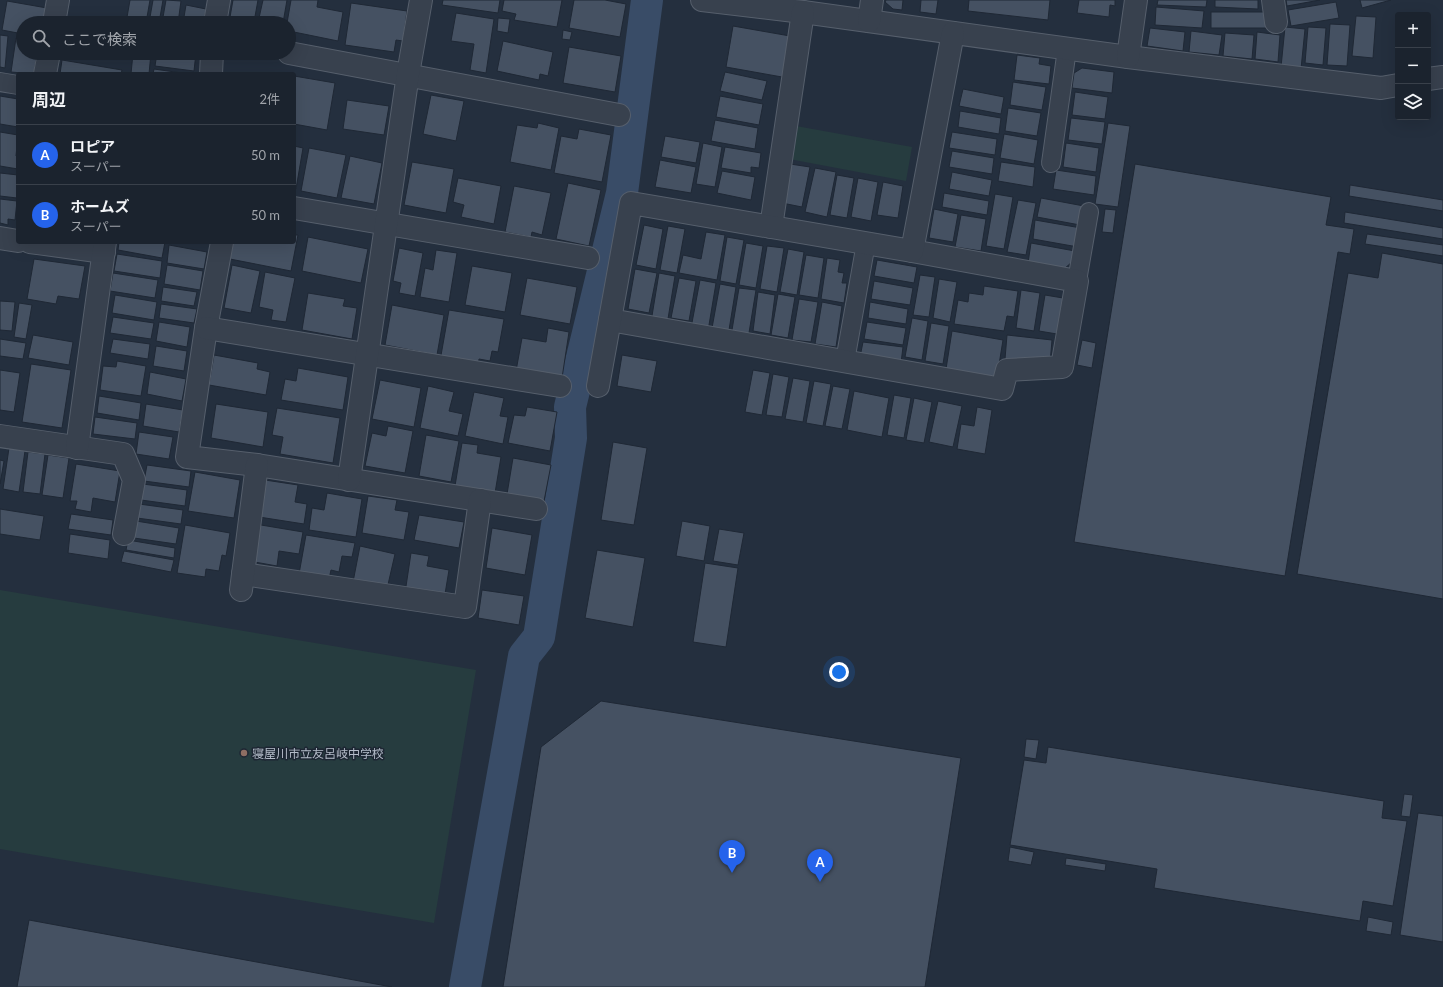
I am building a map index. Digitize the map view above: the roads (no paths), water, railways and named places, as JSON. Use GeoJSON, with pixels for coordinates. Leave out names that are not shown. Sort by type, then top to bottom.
{"type":"FeatureCollection","features":[{"type":"Feature","properties":{"kind":"street"},"geometry":{"type":"LineString","coordinates":[[55,16],[58,0]]}},
{"type":"Feature","properties":{"kind":"street"},"geometry":{"type":"LineString","coordinates":[[216,16],[219,0]]}},
{"type":"Feature","properties":{"kind":"street"},"geometry":{"type":"LineString","coordinates":[[349,480],[408,74],[421,0]]}},
{"type":"Feature","properties":{"kind":"street"},"geometry":{"type":"LineString","coordinates":[[702,0],[803,12],[870,11],[953,33],[1128,57],[1381,88],[1395,86]]}},
{"type":"Feature","properties":{"kind":"street"},"geometry":{"type":"LineString","coordinates":[[1128,57],[1136,0]]}},
{"type":"Feature","properties":{"kind":"street"},"geometry":{"type":"LineString","coordinates":[[1273,0],[1276,22]]}},
{"type":"Feature","properties":{"kind":"street"},"geometry":{"type":"LineString","coordinates":[[771,227],[803,12]]}},
{"type":"Feature","properties":{"kind":"street"},"geometry":{"type":"LineString","coordinates":[[912,251],[953,33]]}},
{"type":"Feature","properties":{"kind":"street"},"geometry":{"type":"LineString","coordinates":[[296,54],[408,74],[619,115]]}},
{"type":"Feature","properties":{"kind":"street"},"geometry":{"type":"LineString","coordinates":[[45,72],[48,60]]}},
{"type":"Feature","properties":{"kind":"street"},"geometry":{"type":"LineString","coordinates":[[210,72],[211,60]]}},
{"type":"Feature","properties":{"kind":"street"},"geometry":{"type":"LineString","coordinates":[[1431,79],[1443,77]]}},
{"type":"Feature","properties":{"kind":"street"},"geometry":{"type":"LineString","coordinates":[[598,386],[631,203],[1077,281],[1062,367],[1007,370],[1002,389],[610,320]]}},
{"type":"Feature","properties":{"kind":"street"},"geometry":{"type":"LineString","coordinates":[[296,208],[588,258]]}},
{"type":"Feature","properties":{"kind":"street"},"geometry":{"type":"LineString","coordinates":[[71,244],[104,247],[77,448]]}},
{"type":"Feature","properties":{"kind":"street"},"geometry":{"type":"LineString","coordinates":[[222,244],[206,328],[187,457],[257,465],[536,509]]}},
{"type":"Feature","properties":{"kind":"street"},"geometry":{"type":"LineString","coordinates":[[206,328],[560,386]]}},
{"type":"Feature","properties":{"kind":"street"},"geometry":{"type":"LineString","coordinates":[[0,436],[123,454],[134,480],[124,534]]}},
{"type":"Feature","properties":{"kind":"street"},"geometry":{"type":"LineString","coordinates":[[257,465],[242,582],[465,607],[480,500]]}},
{"type":"Feature","properties":{"kind":"lane"},"geometry":{"type":"LineString","coordinates":[[1051,163],[1067,49]]}},
{"type":"Feature","properties":{"kind":"lane"},"geometry":{"type":"LineString","coordinates":[[0,82],[16,85]]}},
{"type":"Feature","properties":{"kind":"lane"},"geometry":{"type":"LineString","coordinates":[[1077,281],[1089,212]]}},
{"type":"Feature","properties":{"kind":"lane"},"geometry":{"type":"LineString","coordinates":[[845,361],[866,243]]}},
{"type":"Feature","properties":{"kind":"waterway"},"geometry":{"type":"LineString","coordinates":[[465,987],[524,656],[539,637],[571,438],[570,407],[622,193],[647,0]]}},
{"type":"Feature","properties":{"kind":"place","name":"寝屋川市立友呂岐中学校"},"geometry":{"type":"Point","coordinates":[244,753]}},
{"type":"Feature","properties":{"kind":"place","name":"ホームズ"},"geometry":{"type":"Point","coordinates":[732,873]}},
{"type":"Feature","properties":{"kind":"place","name":"ロピア"},"geometry":{"type":"Point","coordinates":[820,882]}}]}
